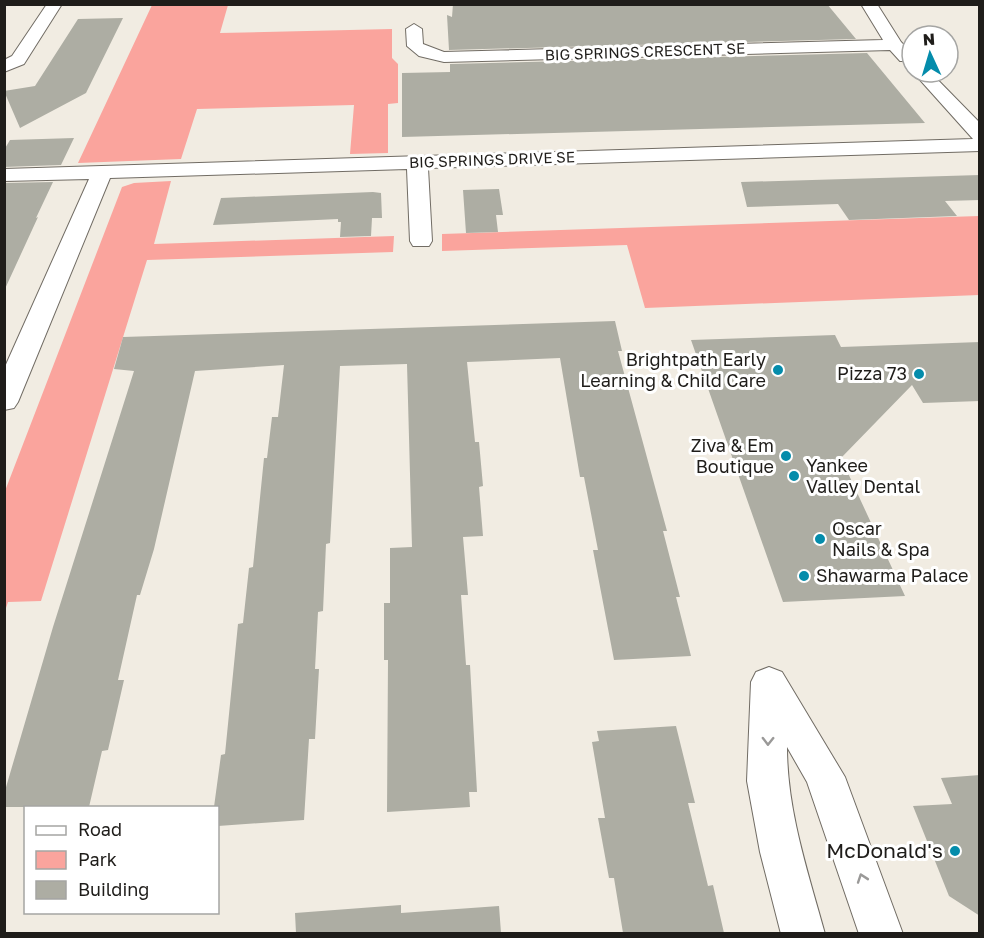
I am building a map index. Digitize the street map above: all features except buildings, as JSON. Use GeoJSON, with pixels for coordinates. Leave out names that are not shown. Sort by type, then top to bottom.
{"type":"FeatureCollection","features":[{"type":"Feature","properties":{"kind":"street"},"geometry":{"type":"LineString","coordinates":[[4,67],[18,60],[55,4]]}},
{"type":"Feature","properties":{"kind":"street"},"geometry":{"type":"LineString","coordinates":[[869,4],[900,51]]}},
{"type":"Feature","properties":{"kind":"street","name":"BIG SPRINGS CRESCENT SE"},"geometry":{"type":"LineString","coordinates":[[414,29],[415,46],[433,57],[894,45]]}},
{"type":"Feature","properties":{"kind":"street"},"geometry":{"type":"LineString","coordinates":[[931,84],[980,135]]}},
{"type":"Feature","properties":{"kind":"street","name":"BIG SPRINGS DRIVE SE"},"geometry":{"type":"LineString","coordinates":[[4,175],[980,145]]}},
{"type":"Feature","properties":{"kind":"street"},"geometry":{"type":"LineString","coordinates":[[417,162],[421,241]]}},
{"type":"Feature","properties":{"kind":"street"},"geometry":{"type":"LineString","coordinates":[[4,402],[102,172]]}},
{"type":"Feature","properties":{"kind":"street"},"geometry":{"type":"LineString","coordinates":[[803,933],[781,852],[766,781],[769,682],[825,777],[881,933]]}},
{"type":"Feature","properties":{"kind":"green space"},"geometry":{"type":"Polygon","coordinates":[[[152,5],[228,5],[220,33],[392,29],[392,58],[398,64],[398,103],[388,104],[388,153],[350,154],[354,105],[197,109],[181,159],[78,163],[152,5]]]}},
{"type":"Feature","properties":{"kind":"green space"},"geometry":{"type":"Polygon","coordinates":[[[171,181],[154,244],[394,236],[393,252],[147,260],[41,601],[8,602],[5,611],[5,491],[122,187],[134,183],[171,181]]]}},
{"type":"Feature","properties":{"kind":"green space"},"geometry":{"type":"Polygon","coordinates":[[[979,216],[979,295],[645,308],[627,245],[442,251],[442,234],[979,216]]]}},
{"type":"Feature","properties":{"kind":"place","name":"Brightpath Early Learning & Child Care"},"geometry":{"type":"Point","coordinates":[778,370]}},
{"type":"Feature","properties":{"kind":"place","name":"Pizza 73"},"geometry":{"type":"Point","coordinates":[919,374]}},
{"type":"Feature","properties":{"kind":"place","name":"Ziva & Em Boutique"},"geometry":{"type":"Point","coordinates":[786,456]}},
{"type":"Feature","properties":{"kind":"place","name":"Yankee Valley Dental"},"geometry":{"type":"Point","coordinates":[794,476]}},
{"type":"Feature","properties":{"kind":"place","name":"Oscar Nails & Spa"},"geometry":{"type":"Point","coordinates":[820,539]}},
{"type":"Feature","properties":{"kind":"place","name":"Shawarma Palace"},"geometry":{"type":"Point","coordinates":[804,576]}},
{"type":"Feature","properties":{"kind":"place","name":"McDonald's"},"geometry":{"type":"Point","coordinates":[955,851]}}]}
